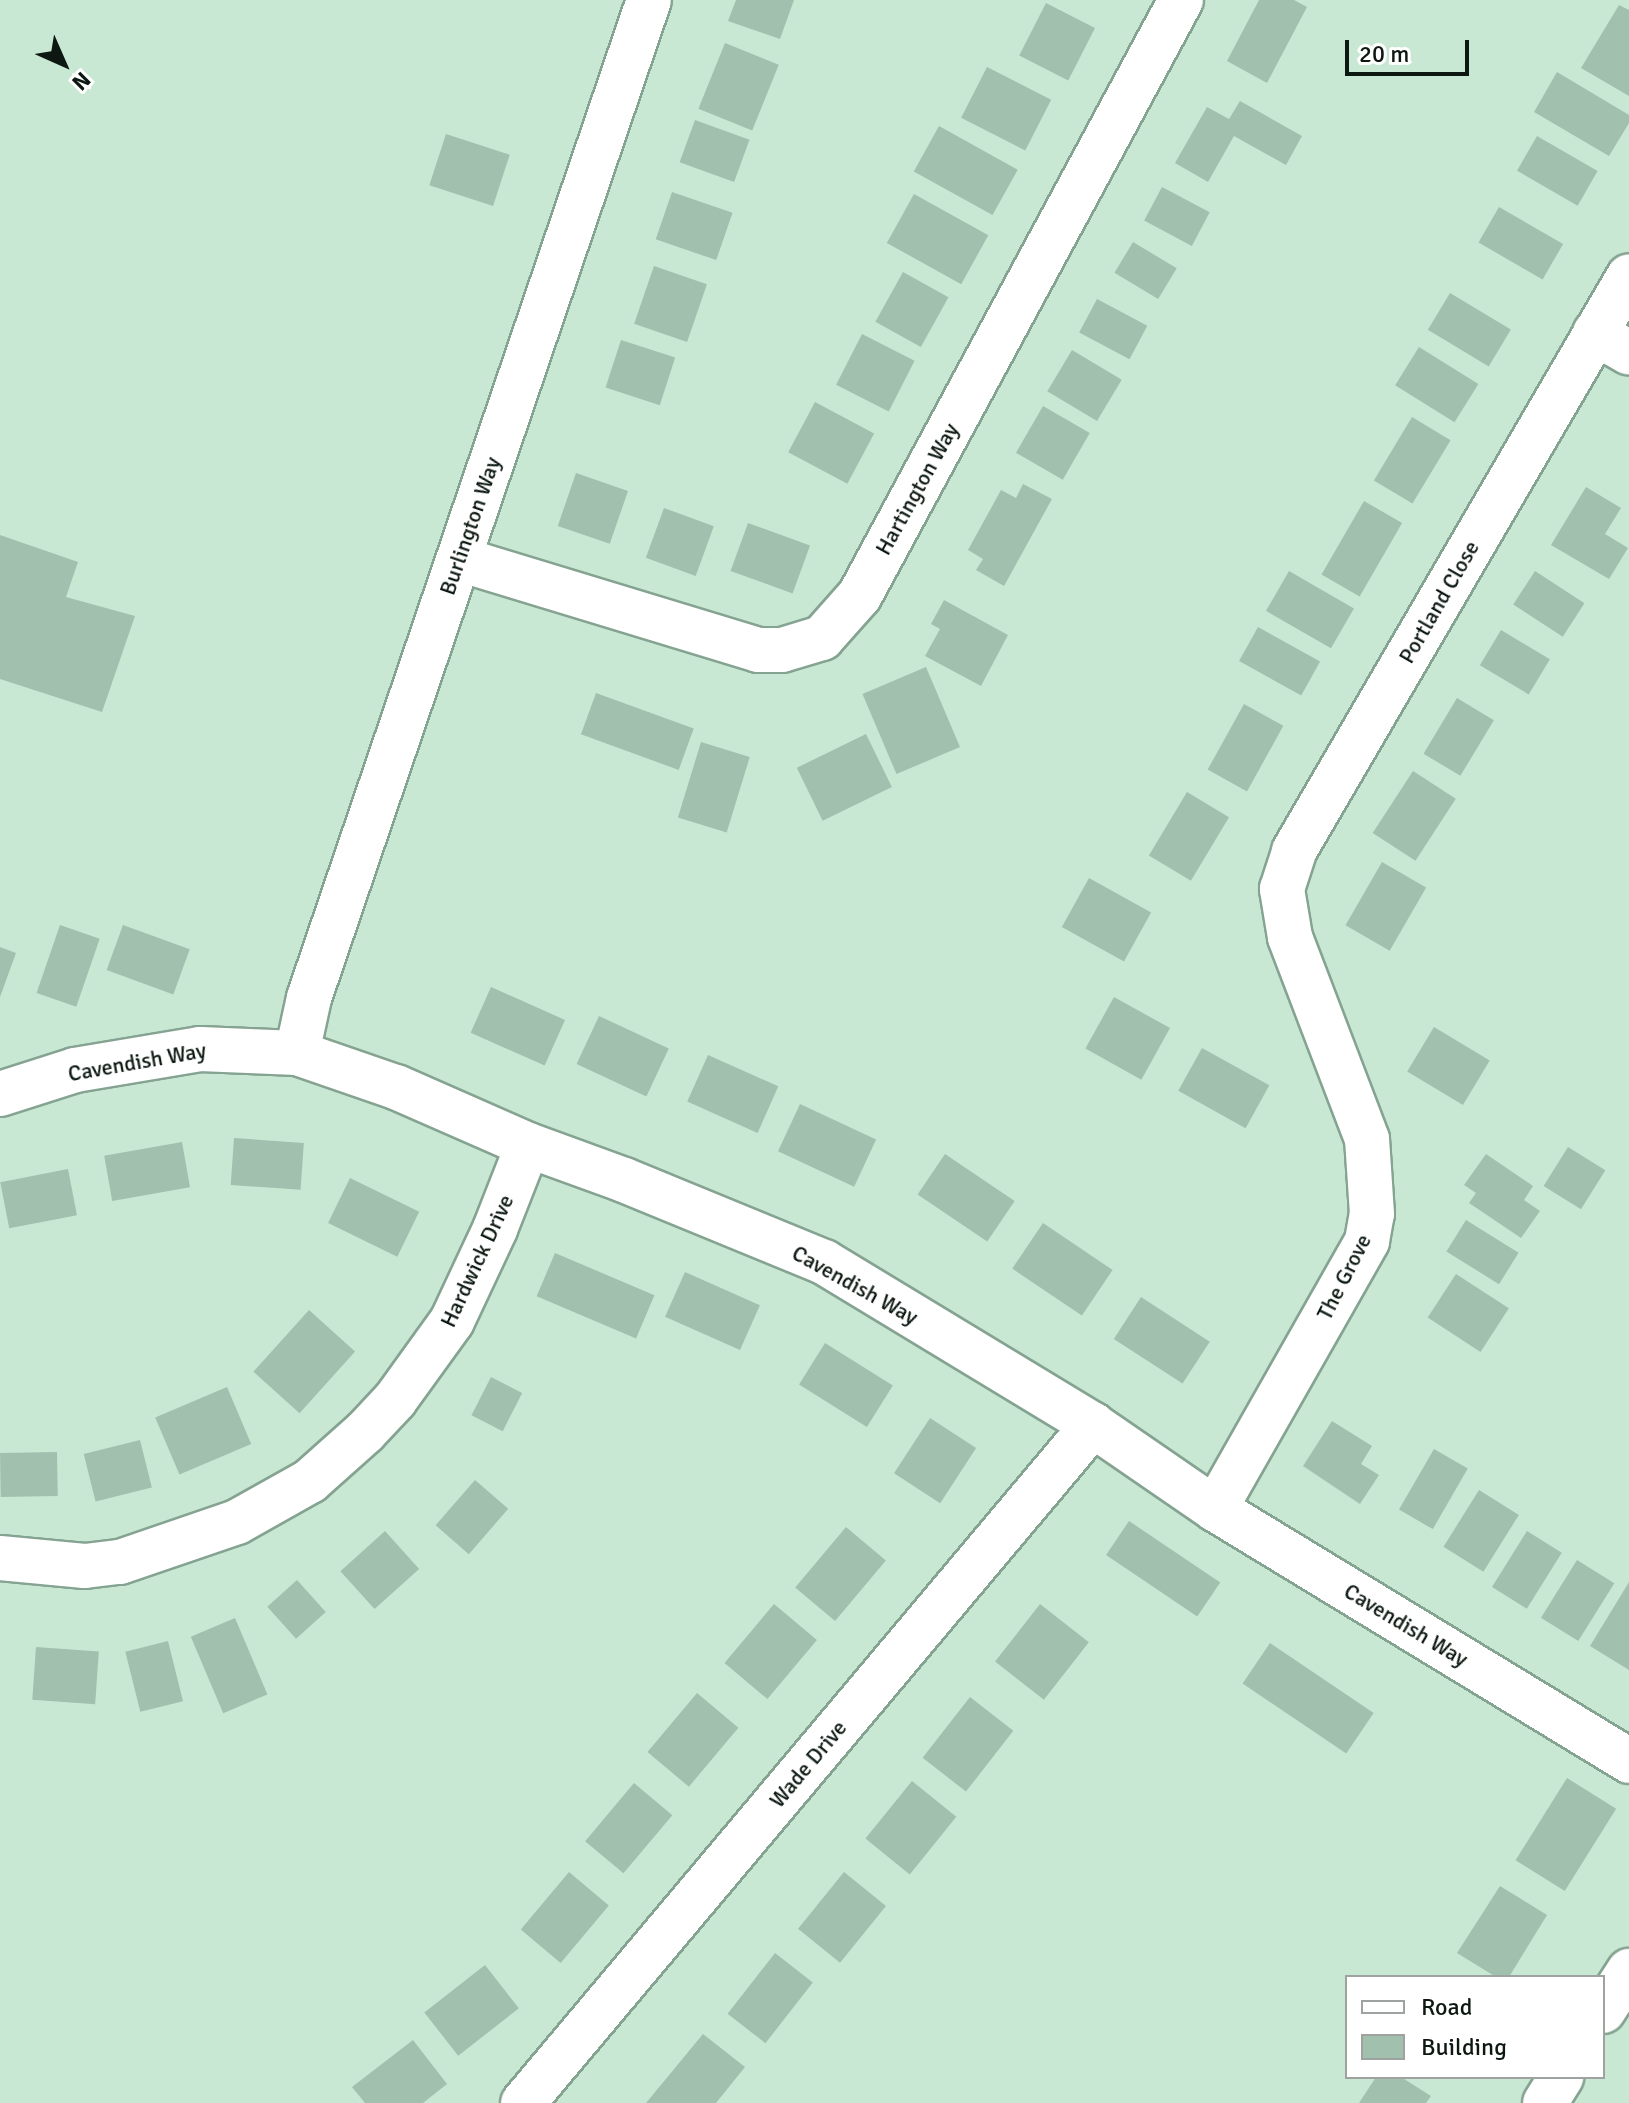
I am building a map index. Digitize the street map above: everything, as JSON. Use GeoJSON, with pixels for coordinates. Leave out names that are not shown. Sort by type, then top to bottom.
{"type":"FeatureCollection","features":[{"type":"Feature","properties":{"kind":"street","name":"Burlington Way"},"geometry":{"type":"LineString","coordinates":[[297,1053],[309,998],[649,0]]}},
{"type":"Feature","properties":{"kind":"street","name":"Hartington Way"},"geometry":{"type":"LineString","coordinates":[[459,559],[758,650],[782,650],[822,638],[860,595],[1181,0]]}},
{"type":"Feature","properties":{"kind":"street","name":"Portland Close"},"geometry":{"type":"LineString","coordinates":[[1290,937],[1282,889],[1294,851],[1612,343],[1629,276]]}},
{"type":"Feature","properties":{"kind":"street","name":"The Grove"},"geometry":{"type":"LineString","coordinates":[[1215,1509],[1367,1241],[1372,1214],[1367,1139],[1290,937]]}},
{"type":"Feature","properties":{"kind":"street","name":"Cavendish Way"},"geometry":{"type":"LineString","coordinates":[[0,1094],[75,1070],[144,1056],[200,1049],[297,1053],[377,1079],[528,1145],[824,1262],[1093,1425],[1215,1509],[1629,1761]]}},
{"type":"Feature","properties":{"kind":"street","name":"Hardwick Drive"},"geometry":{"type":"LineString","coordinates":[[0,1558],[85,1566],[120,1562],[237,1522],[310,1481],[365,1432],[395,1400],[452,1321],[495,1229],[528,1145]]}},
{"type":"Feature","properties":{"kind":"street","name":"Wade Drive"},"geometry":{"type":"LineString","coordinates":[[523,2103],[1093,1425]]}},
{"type":"Feature","properties":{"kind":"street"},"geometry":{"type":"LineString","coordinates":[[1605,2008],[1629,1971]]}},
{"type":"Feature","properties":{"kind":"street"},"geometry":{"type":"LineString","coordinates":[[1545,2103],[1560,2079]]}},
{"type":"Feature","properties":{"kind":"building"},"geometry":{"type":"Polygon","coordinates":[[[736,0],[794,0],[780,39],[728,21],[736,0]]]}},
{"type":"Feature","properties":{"kind":"building"},"geometry":{"type":"Polygon","coordinates":[[[1259,0],[1294,0],[1307,7],[1267,83],[1227,61],[1259,0]]]}},
{"type":"Feature","properties":{"kind":"building"},"geometry":{"type":"Polygon","coordinates":[[[1046,3],[1095,28],[1068,81],[1019,56],[1046,3]]]}},
{"type":"Feature","properties":{"kind":"building"},"geometry":{"type":"Polygon","coordinates":[[[1619,5],[1629,10],[1629,96],[1581,68],[1619,5]]]}},
{"type":"Feature","properties":{"kind":"building"},"geometry":{"type":"Polygon","coordinates":[[[725,43],[779,65],[752,131],[698,109],[725,43]]]}},
{"type":"Feature","properties":{"kind":"building"},"geometry":{"type":"Polygon","coordinates":[[[987,67],[1051,100],[1025,150],[961,118],[987,67]]]}},
{"type":"Feature","properties":{"kind":"building"},"geometry":{"type":"Polygon","coordinates":[[[1557,72],[1629,115],[1629,123],[1609,156],[1534,112],[1557,72]]]}},
{"type":"Feature","properties":{"kind":"building"},"geometry":{"type":"Polygon","coordinates":[[[1240,101],[1302,136],[1286,165],[1234,136],[1208,182],[1175,163],[1207,107],[1229,119],[1240,101]]]}},
{"type":"Feature","properties":{"kind":"building"},"geometry":{"type":"Polygon","coordinates":[[[695,120],[750,140],[734,182],[680,162],[695,120]]]}},
{"type":"Feature","properties":{"kind":"building"},"geometry":{"type":"Polygon","coordinates":[[[939,126],[1018,170],[993,215],[914,171],[939,126]]]}},
{"type":"Feature","properties":{"kind":"building"},"geometry":{"type":"Polygon","coordinates":[[[446,134],[510,155],[493,206],[429,185],[446,134]]]}},
{"type":"Feature","properties":{"kind":"building"},"geometry":{"type":"Polygon","coordinates":[[[1537,136],[1598,171],[1578,206],[1517,171],[1537,136]]]}},
{"type":"Feature","properties":{"kind":"building"},"geometry":{"type":"Polygon","coordinates":[[[1162,187],[1210,212],[1192,246],[1144,221],[1162,187]]]}},
{"type":"Feature","properties":{"kind":"building"},"geometry":{"type":"Polygon","coordinates":[[[672,192],[733,213],[716,260],[656,239],[672,192]]]}},
{"type":"Feature","properties":{"kind":"building"},"geometry":{"type":"Polygon","coordinates":[[[914,194],[988,235],[961,284],[887,243],[914,194]]]}},
{"type":"Feature","properties":{"kind":"building"},"geometry":{"type":"Polygon","coordinates":[[[1499,207],[1563,244],[1543,280],[1478,243],[1499,207]]]}},
{"type":"Feature","properties":{"kind":"building"},"geometry":{"type":"Polygon","coordinates":[[[1133,242],[1177,268],[1158,299],[1114,273],[1133,242]]]}},
{"type":"Feature","properties":{"kind":"building"},"geometry":{"type":"Polygon","coordinates":[[[654,266],[707,284],[687,342],[634,324],[654,266]]]}},
{"type":"Feature","properties":{"kind":"building"},"geometry":{"type":"Polygon","coordinates":[[[903,272],[948,297],[921,347],[875,322],[903,272]]]}},
{"type":"Feature","properties":{"kind":"building"},"geometry":{"type":"Polygon","coordinates":[[[1450,293],[1511,330],[1489,366],[1428,330],[1450,293]]]}},
{"type":"Feature","properties":{"kind":"building"},"geometry":{"type":"Polygon","coordinates":[[[1097,299],[1147,326],[1129,359],[1079,333],[1097,299]]]}},
{"type":"Feature","properties":{"kind":"building"},"geometry":{"type":"Polygon","coordinates":[[[862,334],[915,361],[889,412],[836,385],[862,334]]]}},
{"type":"Feature","properties":{"kind":"building"},"geometry":{"type":"Polygon","coordinates":[[[621,340],[675,358],[660,405],[606,388],[621,340]]]}},
{"type":"Feature","properties":{"kind":"building"},"geometry":{"type":"Polygon","coordinates":[[[1419,347],[1478,384],[1455,422],[1395,385],[1419,347]]]}},
{"type":"Feature","properties":{"kind":"building"},"geometry":{"type":"Polygon","coordinates":[[[1072,350],[1122,380],[1097,421],[1047,391],[1072,350]]]}},
{"type":"Feature","properties":{"kind":"building"},"geometry":{"type":"Polygon","coordinates":[[[815,402],[874,433],[847,484],[788,452],[815,402]]]}},
{"type":"Feature","properties":{"kind":"building"},"geometry":{"type":"Polygon","coordinates":[[[1043,406],[1090,433],[1063,480],[1016,453],[1043,406]]]}},
{"type":"Feature","properties":{"kind":"building"},"geometry":{"type":"Polygon","coordinates":[[[1412,417],[1451,440],[1412,504],[1374,480],[1412,417]]]}},
{"type":"Feature","properties":{"kind":"building"},"geometry":{"type":"Polygon","coordinates":[[[576,473],[628,491],[610,544],[558,526],[576,473]]]}},
{"type":"Feature","properties":{"kind":"building"},"geometry":{"type":"Polygon","coordinates":[[[1023,484],[1052,499],[1004,586],[976,570],[983,559],[968,550],[1001,490],[1016,498],[1023,484]]]}},
{"type":"Feature","properties":{"kind":"building"},"geometry":{"type":"Polygon","coordinates":[[[1586,487],[1621,508],[1605,534],[1628,548],[1609,579],[1551,545],[1586,487]]]}},
{"type":"Feature","properties":{"kind":"building"},"geometry":{"type":"Polygon","coordinates":[[[1364,501],[1402,523],[1360,597],[1322,575],[1364,501]]]}},
{"type":"Feature","properties":{"kind":"building"},"geometry":{"type":"Polygon","coordinates":[[[664,508],[714,526],[696,576],[646,558],[664,508]]]}},
{"type":"Feature","properties":{"kind":"building"},"geometry":{"type":"Polygon","coordinates":[[[748,523],[810,546],[793,593],[731,571],[748,523]]]}},
{"type":"Feature","properties":{"kind":"building"},"geometry":{"type":"Polygon","coordinates":[[[0,535],[78,562],[66,597],[135,616],[102,712],[0,679],[0,535]]]}},
{"type":"Feature","properties":{"kind":"building"},"geometry":{"type":"Polygon","coordinates":[[[1289,571],[1354,608],[1331,648],[1266,611],[1289,571]]]}},
{"type":"Feature","properties":{"kind":"building"},"geometry":{"type":"Polygon","coordinates":[[[1535,571],[1584,603],[1563,637],[1513,605],[1535,571]]]}},
{"type":"Feature","properties":{"kind":"building"},"geometry":{"type":"Polygon","coordinates":[[[944,600],[1008,635],[981,686],[925,656],[940,629],[931,624],[944,600]]]}},
{"type":"Feature","properties":{"kind":"building"},"geometry":{"type":"Polygon","coordinates":[[[1258,627],[1320,661],[1301,696],[1239,661],[1258,627]]]}},
{"type":"Feature","properties":{"kind":"building"},"geometry":{"type":"Polygon","coordinates":[[[1501,630],[1550,659],[1529,695],[1480,665],[1501,630]]]}},
{"type":"Feature","properties":{"kind":"building"},"geometry":{"type":"Polygon","coordinates":[[[926,667],[960,747],[896,774],[862,694],[926,667]]]}},
{"type":"Feature","properties":{"kind":"building"},"geometry":{"type":"Polygon","coordinates":[[[596,693],[694,729],[679,770],[581,734],[596,693]]]}},
{"type":"Feature","properties":{"kind":"building"},"geometry":{"type":"Polygon","coordinates":[[[1457,698],[1494,720],[1460,776],[1424,754],[1457,698]]]}},
{"type":"Feature","properties":{"kind":"building"},"geometry":{"type":"Polygon","coordinates":[[[1244,704],[1283,726],[1247,791],[1208,770],[1244,704]]]}},
{"type":"Feature","properties":{"kind":"building"},"geometry":{"type":"Polygon","coordinates":[[[866,734],[892,787],[823,821],[797,768],[866,734]]]}},
{"type":"Feature","properties":{"kind":"building"},"geometry":{"type":"Polygon","coordinates":[[[701,742],[750,757],[727,832],[678,818],[701,742]]]}},
{"type":"Feature","properties":{"kind":"building"},"geometry":{"type":"Polygon","coordinates":[[[1413,771],[1456,799],[1415,861],[1373,833],[1413,771]]]}},
{"type":"Feature","properties":{"kind":"building"},"geometry":{"type":"Polygon","coordinates":[[[1187,792],[1229,817],[1191,881],[1149,855],[1187,792]]]}},
{"type":"Feature","properties":{"kind":"building"},"geometry":{"type":"Polygon","coordinates":[[[1382,862],[1426,887],[1390,951],[1346,925],[1382,862]]]}},
{"type":"Feature","properties":{"kind":"building"},"geometry":{"type":"Polygon","coordinates":[[[1089,878],[1151,912],[1124,961],[1062,927],[1089,878]]]}},
{"type":"Feature","properties":{"kind":"building"},"geometry":{"type":"Polygon","coordinates":[[[60,925],[100,939],[76,1007],[37,993],[60,925]]]}},
{"type":"Feature","properties":{"kind":"building"},"geometry":{"type":"Polygon","coordinates":[[[123,925],[190,949],[173,994],[107,970],[123,925]]]}},
{"type":"Feature","properties":{"kind":"building"},"geometry":{"type":"Polygon","coordinates":[[[0,947],[16,953],[0,997],[0,947]]]}},
{"type":"Feature","properties":{"kind":"building"},"geometry":{"type":"Polygon","coordinates":[[[491,987],[565,1020],[545,1066],[471,1033],[491,987]]]}},
{"type":"Feature","properties":{"kind":"building"},"geometry":{"type":"Polygon","coordinates":[[[1114,997],[1170,1028],[1141,1080],[1085,1049],[1114,997]]]}},
{"type":"Feature","properties":{"kind":"building"},"geometry":{"type":"Polygon","coordinates":[[[599,1016],[669,1049],[646,1097],[577,1064],[599,1016]]]}},
{"type":"Feature","properties":{"kind":"building"},"geometry":{"type":"Polygon","coordinates":[[[1434,1027],[1490,1060],[1463,1105],[1407,1072],[1434,1027]]]}},
{"type":"Feature","properties":{"kind":"building"},"geometry":{"type":"Polygon","coordinates":[[[1202,1048],[1269,1085],[1246,1128],[1178,1091],[1202,1048]]]}},
{"type":"Feature","properties":{"kind":"building"},"geometry":{"type":"Polygon","coordinates":[[[708,1055],[778,1086],[758,1133],[687,1102],[708,1055]]]}},
{"type":"Feature","properties":{"kind":"building"},"geometry":{"type":"Polygon","coordinates":[[[800,1104],[876,1139],[854,1187],[778,1151],[800,1104]]]}},
{"type":"Feature","properties":{"kind":"building"},"geometry":{"type":"Polygon","coordinates":[[[234,1138],[304,1143],[301,1190],[231,1185],[234,1138]]]}},
{"type":"Feature","properties":{"kind":"building"},"geometry":{"type":"Polygon","coordinates":[[[182,1142],[190,1187],[112,1201],[104,1156],[182,1142]]]}},
{"type":"Feature","properties":{"kind":"building"},"geometry":{"type":"Polygon","coordinates":[[[1568,1147],[1605,1170],[1581,1209],[1544,1186],[1568,1147]]]}},
{"type":"Feature","properties":{"kind":"building"},"geometry":{"type":"Polygon","coordinates":[[[945,1154],[1015,1201],[987,1242],[918,1195],[945,1154]]]}},
{"type":"Feature","properties":{"kind":"building"},"geometry":{"type":"Polygon","coordinates":[[[1486,1154],[1533,1186],[1524,1200],[1540,1211],[1521,1238],[1469,1203],[1476,1193],[1464,1185],[1486,1154]]]}},
{"type":"Feature","properties":{"kind":"building"},"geometry":{"type":"Polygon","coordinates":[[[68,1169],[77,1215],[9,1228],[0,1182],[68,1169]]]}},
{"type":"Feature","properties":{"kind":"building"},"geometry":{"type":"Polygon","coordinates":[[[350,1178],[419,1212],[397,1257],[328,1223],[350,1178]]]}},
{"type":"Feature","properties":{"kind":"building"},"geometry":{"type":"Polygon","coordinates":[[[1466,1220],[1519,1253],[1499,1284],[1446,1251],[1466,1220]]]}},
{"type":"Feature","properties":{"kind":"building"},"geometry":{"type":"Polygon","coordinates":[[[1043,1223],[1113,1270],[1082,1316],[1012,1269],[1043,1223]]]}},
{"type":"Feature","properties":{"kind":"building"},"geometry":{"type":"Polygon","coordinates":[[[555,1253],[654,1295],[636,1338],[537,1296],[555,1253]]]}},
{"type":"Feature","properties":{"kind":"building"},"geometry":{"type":"Polygon","coordinates":[[[685,1272],[760,1305],[740,1350],[665,1317],[685,1272]]]}},
{"type":"Feature","properties":{"kind":"building"},"geometry":{"type":"Polygon","coordinates":[[[1456,1274],[1509,1308],[1481,1352],[1428,1318],[1456,1274]]]}},
{"type":"Feature","properties":{"kind":"building"},"geometry":{"type":"Polygon","coordinates":[[[1141,1297],[1210,1342],[1183,1384],[1114,1339],[1141,1297]]]}},
{"type":"Feature","properties":{"kind":"building"},"geometry":{"type":"Polygon","coordinates":[[[309,1310],[355,1351],[300,1413],[253,1372],[309,1310]]]}},
{"type":"Feature","properties":{"kind":"building"},"geometry":{"type":"Polygon","coordinates":[[[825,1343],[893,1385],[867,1427],[799,1385],[825,1343]]]}},
{"type":"Feature","properties":{"kind":"building"},"geometry":{"type":"Polygon","coordinates":[[[491,1377],[522,1393],[503,1431],[471,1415],[491,1377]]]}},
{"type":"Feature","properties":{"kind":"building"},"geometry":{"type":"Polygon","coordinates":[[[227,1387],[251,1444],[179,1475],[155,1417],[227,1387]]]}},
{"type":"Feature","properties":{"kind":"building"},"geometry":{"type":"Polygon","coordinates":[[[930,1418],[976,1448],[940,1503],[894,1473],[930,1418]]]}},
{"type":"Feature","properties":{"kind":"building"},"geometry":{"type":"Polygon","coordinates":[[[1332,1421],[1372,1446],[1361,1464],[1379,1475],[1360,1504],[1303,1466],[1332,1421]]]}},
{"type":"Feature","properties":{"kind":"building"},"geometry":{"type":"Polygon","coordinates":[[[140,1440],[152,1488],[96,1502],[84,1454],[140,1440]]]}},
{"type":"Feature","properties":{"kind":"building"},"geometry":{"type":"Polygon","coordinates":[[[1434,1449],[1468,1468],[1433,1529],[1399,1510],[1434,1449]]]}},
{"type":"Feature","properties":{"kind":"building"},"geometry":{"type":"Polygon","coordinates":[[[57,1452],[58,1496],[1,1497],[0,1453],[57,1452]]]}},
{"type":"Feature","properties":{"kind":"building"},"geometry":{"type":"Polygon","coordinates":[[[475,1480],[508,1509],[469,1554],[436,1525],[475,1480]]]}},
{"type":"Feature","properties":{"kind":"building"},"geometry":{"type":"Polygon","coordinates":[[[1479,1490],[1519,1515],[1483,1572],[1443,1547],[1479,1490]]]}},
{"type":"Feature","properties":{"kind":"building"},"geometry":{"type":"Polygon","coordinates":[[[1129,1521],[1220,1583],[1197,1617],[1106,1555],[1129,1521]]]}},
{"type":"Feature","properties":{"kind":"building"},"geometry":{"type":"Polygon","coordinates":[[[846,1527],[886,1560],[835,1621],[795,1588],[846,1527]]]}},
{"type":"Feature","properties":{"kind":"building"},"geometry":{"type":"Polygon","coordinates":[[[385,1531],[419,1569],[375,1609],[340,1571],[385,1531]]]}},
{"type":"Feature","properties":{"kind":"building"},"geometry":{"type":"Polygon","coordinates":[[[1527,1531],[1562,1553],[1527,1609],[1492,1587],[1527,1531]]]}},
{"type":"Feature","properties":{"kind":"building"},"geometry":{"type":"Polygon","coordinates":[[[1577,1560],[1614,1583],[1578,1641],[1541,1618],[1577,1560]]]}},
{"type":"Feature","properties":{"kind":"building"},"geometry":{"type":"Polygon","coordinates":[[[297,1580],[326,1612],[296,1639],[267,1607],[297,1580]]]}},
{"type":"Feature","properties":{"kind":"building"},"geometry":{"type":"Polygon","coordinates":[[[1629,1582],[1629,1670],[1590,1646],[1629,1582]]]}},
{"type":"Feature","properties":{"kind":"building"},"geometry":{"type":"Polygon","coordinates":[[[774,1604],[817,1640],[767,1699],[725,1663],[774,1604]]]}},
{"type":"Feature","properties":{"kind":"building"},"geometry":{"type":"Polygon","coordinates":[[[1040,1604],[1089,1642],[1044,1700],[995,1662],[1040,1604]]]}},
{"type":"Feature","properties":{"kind":"building"},"geometry":{"type":"Polygon","coordinates":[[[235,1618],[267,1694],[223,1713],[191,1637],[235,1618]]]}},
{"type":"Feature","properties":{"kind":"building"},"geometry":{"type":"Polygon","coordinates":[[[168,1641],[183,1701],[140,1712],[125,1652],[168,1641]]]}},
{"type":"Feature","properties":{"kind":"building"},"geometry":{"type":"Polygon","coordinates":[[[1270,1643],[1374,1713],[1346,1754],[1243,1684],[1270,1643]]]}},
{"type":"Feature","properties":{"kind":"building"},"geometry":{"type":"Polygon","coordinates":[[[36,1647],[99,1651],[95,1704],[32,1700],[36,1647]]]}},
{"type":"Feature","properties":{"kind":"building"},"geometry":{"type":"Polygon","coordinates":[[[697,1693],[738,1728],[689,1787],[648,1752],[697,1693]]]}},
{"type":"Feature","properties":{"kind":"building"},"geometry":{"type":"Polygon","coordinates":[[[970,1697],[1013,1731],[966,1792],[923,1758],[970,1697]]]}},
{"type":"Feature","properties":{"kind":"building"},"geometry":{"type":"Polygon","coordinates":[[[1567,1778],[1616,1809],[1565,1891],[1516,1860],[1567,1778]]]}},
{"type":"Feature","properties":{"kind":"building"},"geometry":{"type":"Polygon","coordinates":[[[912,1781],[956,1817],[910,1874],[865,1839],[912,1781]]]}},
{"type":"Feature","properties":{"kind":"building"},"geometry":{"type":"Polygon","coordinates":[[[634,1783],[672,1815],[623,1873],[585,1841],[634,1783]]]}},
{"type":"Feature","properties":{"kind":"building"},"geometry":{"type":"Polygon","coordinates":[[[569,1872],[609,1905],[561,1963],[521,1929],[569,1872]]]}},
{"type":"Feature","properties":{"kind":"building"},"geometry":{"type":"Polygon","coordinates":[[[844,1872],[886,1906],[840,1963],[798,1929],[844,1872]]]}},
{"type":"Feature","properties":{"kind":"building"},"geometry":{"type":"Polygon","coordinates":[[[1500,1886],[1547,1915],[1510,1975],[1493,1975],[1457,1953],[1500,1886]]]}},
{"type":"Feature","properties":{"kind":"building"},"geometry":{"type":"Polygon","coordinates":[[[775,1953],[813,1983],[765,2043],[728,2014],[775,1953]]]}},
{"type":"Feature","properties":{"kind":"building"},"geometry":{"type":"Polygon","coordinates":[[[485,1965],[519,2008],[458,2056],[424,2012],[485,1965]]]}},
{"type":"Feature","properties":{"kind":"building"},"geometry":{"type":"Polygon","coordinates":[[[703,2034],[745,2067],[716,2103],[646,2103],[703,2034]]]}},
{"type":"Feature","properties":{"kind":"building"},"geometry":{"type":"Polygon","coordinates":[[[413,2040],[447,2084],[423,2103],[365,2103],[352,2087],[413,2040]]]}},
{"type":"Feature","properties":{"kind":"building"},"geometry":{"type":"Polygon","coordinates":[[[1375,2079],[1404,2079],[1431,2096],[1426,2103],[1359,2103],[1375,2079]]]}}]}
